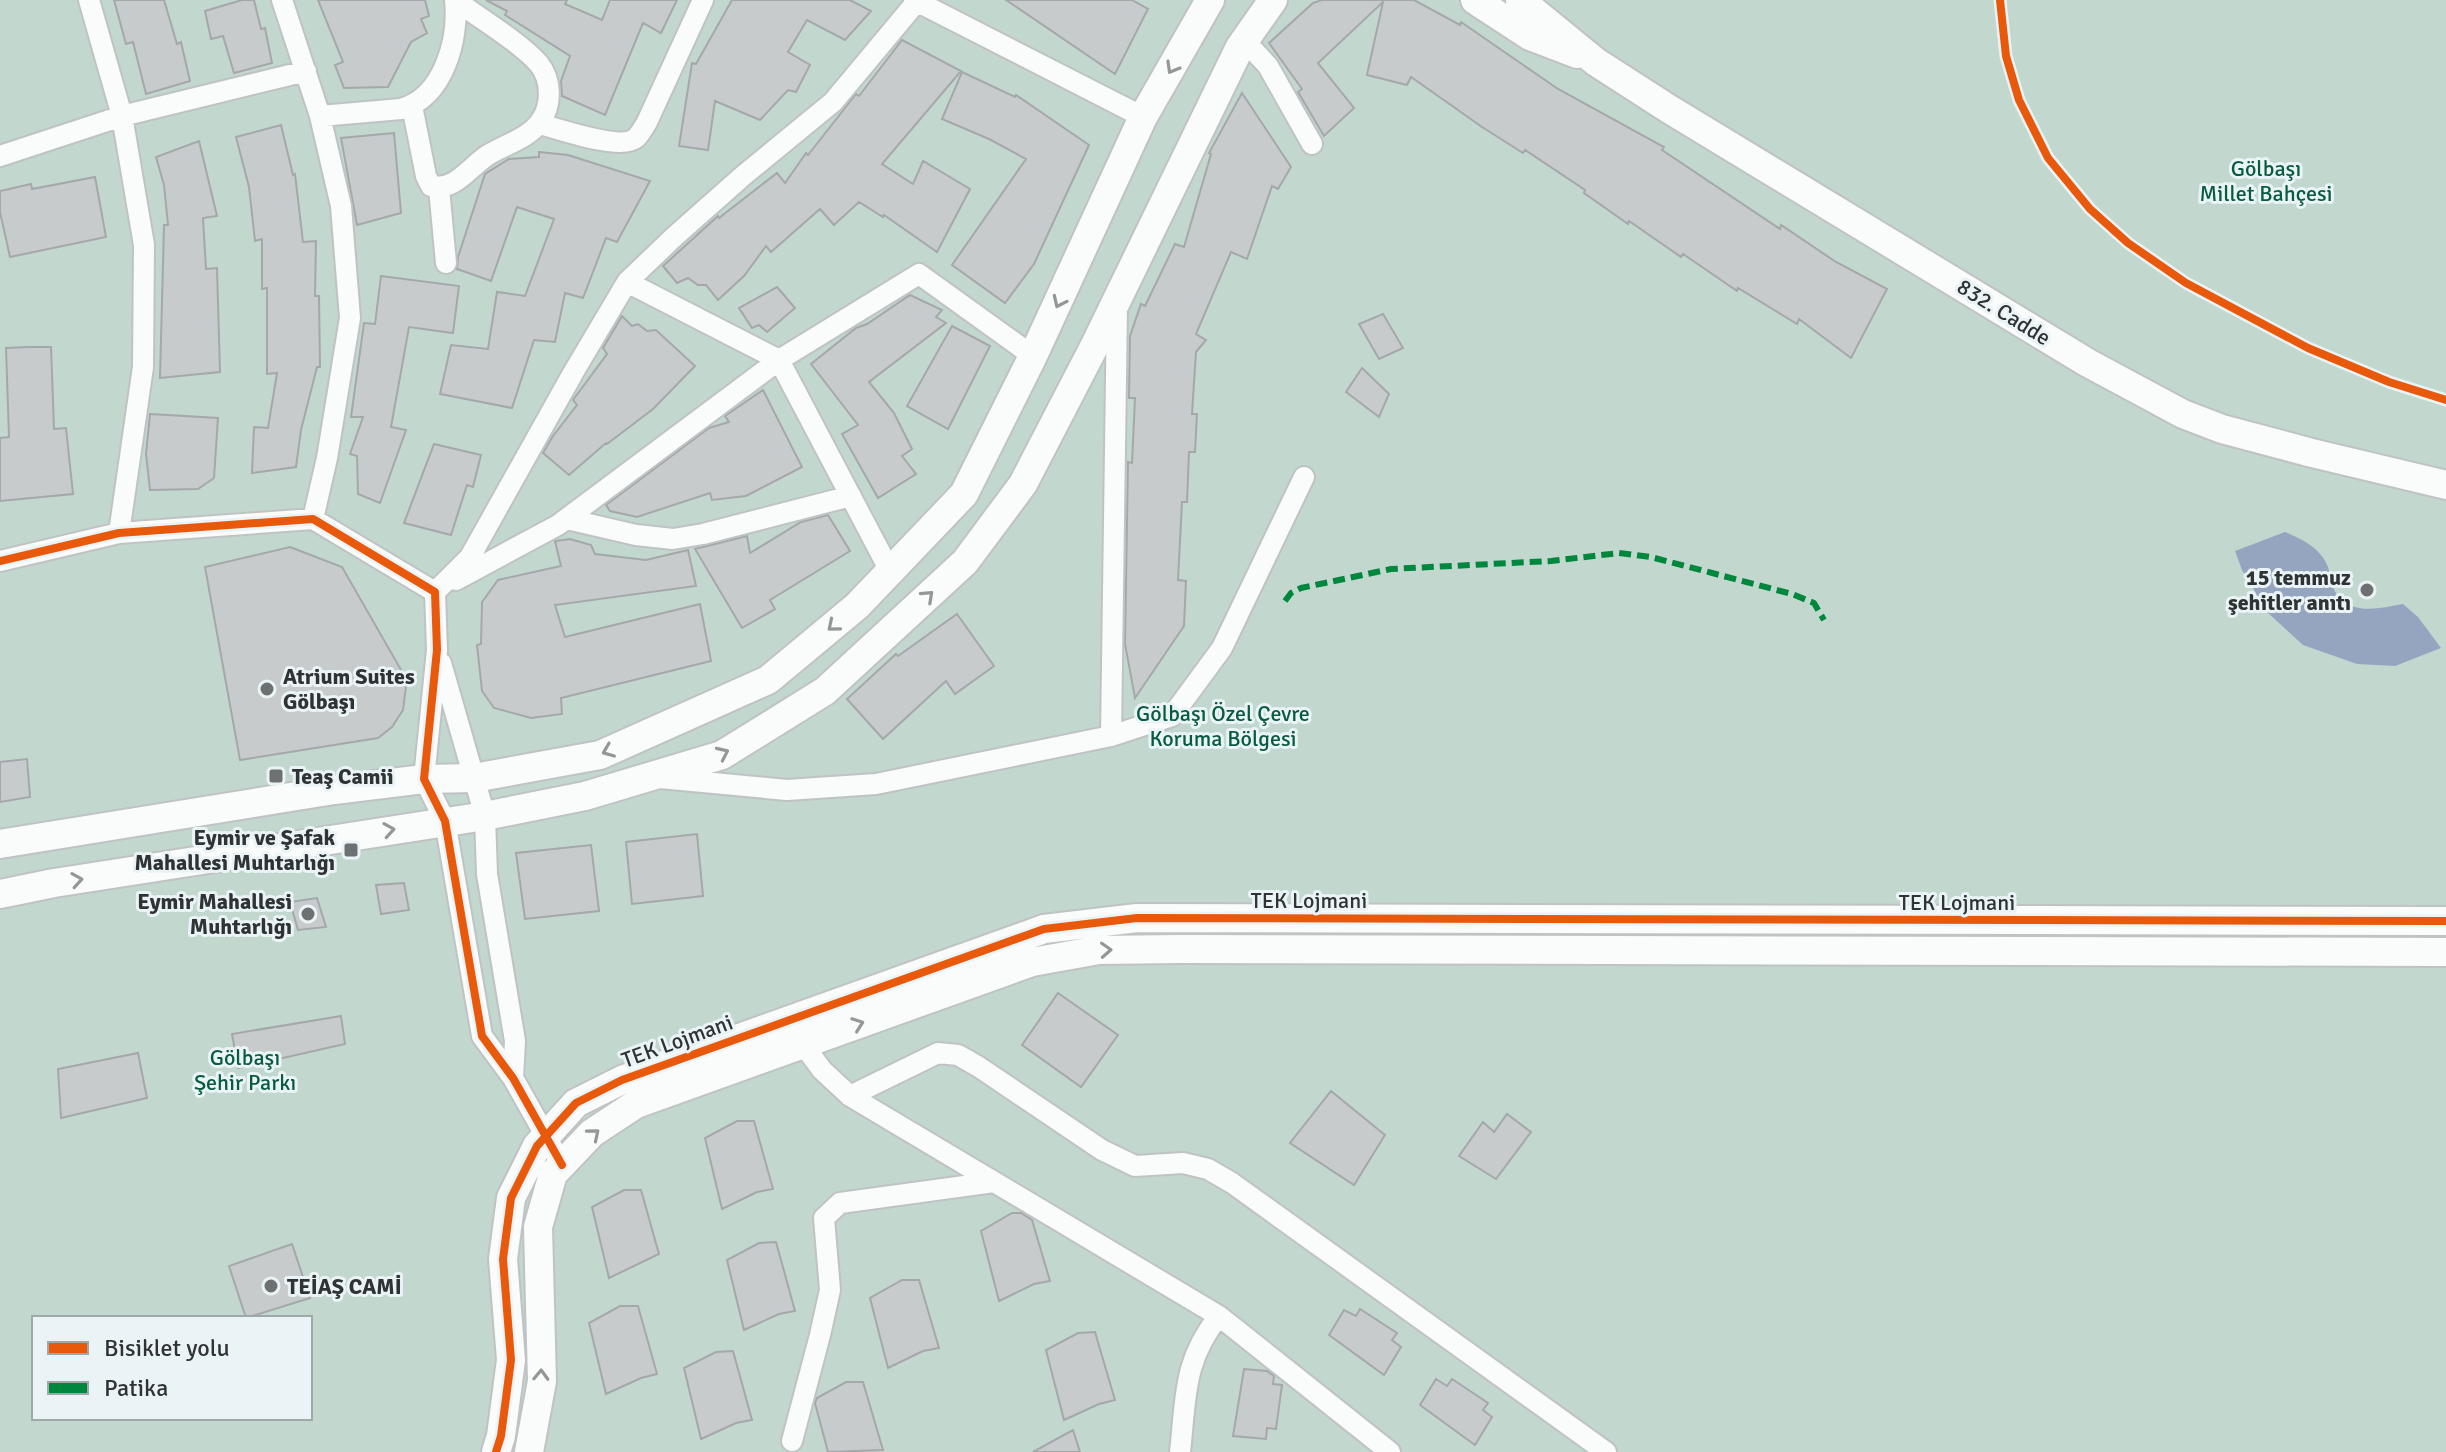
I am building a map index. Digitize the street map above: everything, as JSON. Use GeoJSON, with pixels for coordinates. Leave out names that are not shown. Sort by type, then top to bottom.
{"type":"FeatureCollection","features":[{"type":"Feature","properties":{"kind":"street"},"geometry":{"type":"LineString","coordinates":[[89,0],[122,116],[144,245],[143,367],[119,533]]}},
{"type":"Feature","properties":{"kind":"street"},"geometry":{"type":"LineString","coordinates":[[282,0],[320,116],[341,206],[350,318],[327,458],[313,519]]}},
{"type":"Feature","properties":{"kind":"street"},"geometry":{"type":"LineString","coordinates":[[320,116],[412,106],[423,98],[448,59],[457,19],[455,0]]}},
{"type":"Feature","properties":{"kind":"street"},"geometry":{"type":"LineString","coordinates":[[412,106],[426,176],[431,186],[439,188],[451,184],[482,159],[540,124],[549,105],[549,93],[540,65],[455,0]]}},
{"type":"Feature","properties":{"kind":"street"},"geometry":{"type":"LineString","coordinates":[[540,124],[613,143],[635,139],[647,122],[703,0]]}},
{"type":"Feature","properties":{"kind":"street"},"geometry":{"type":"LineString","coordinates":[[0,844],[334,790],[424,779],[474,778],[600,755],[768,680],[857,606],[964,494],[1033,356],[1143,117],[1210,0]]}},
{"type":"Feature","properties":{"kind":"street"},"geometry":{"type":"LineString","coordinates":[[0,894],[485,816],[585,796],[722,755],[825,691],[965,562],[1023,484],[1244,40],[1273,0]]}},
{"type":"Feature","properties":{"kind":"street","name":"832. Cadde"},"geometry":{"type":"LineString","coordinates":[[1475,0],[1530,36],[1596,62]]}},
{"type":"Feature","properties":{"kind":"street","name":"832. Cadde"},"geometry":{"type":"LineString","coordinates":[[1520,0],[1596,62],[2053,342],[2183,414],[2281,445],[2446,485]]}},
{"type":"Feature","properties":{"kind":"street"},"geometry":{"type":"LineString","coordinates":[[562,1165],[513,1078],[482,1036],[445,821],[424,779],[437,650],[435,592],[470,557],[627,282],[735,183],[833,102],[916,1],[1143,117]]}},
{"type":"Feature","properties":{"kind":"street"},"geometry":{"type":"LineString","coordinates":[[1244,40],[1268,66],[1312,144]]}},
{"type":"Feature","properties":{"kind":"street"},"geometry":{"type":"LineString","coordinates":[[0,156],[122,116],[306,71]]}},
{"type":"Feature","properties":{"kind":"street"},"geometry":{"type":"LineString","coordinates":[[439,188],[446,263]]}},
{"type":"Feature","properties":{"kind":"street"},"geometry":{"type":"LineString","coordinates":[[435,592],[567,519],[779,360],[919,274],[1033,356]]}},
{"type":"Feature","properties":{"kind":"street"},"geometry":{"type":"LineString","coordinates":[[627,282],[779,360],[890,571]]}},
{"type":"Feature","properties":{"kind":"street"},"geometry":{"type":"LineString","coordinates":[[1111,736],[1117,298]]}},
{"type":"Feature","properties":{"kind":"street"},"geometry":{"type":"LineString","coordinates":[[648,777],[787,790],[876,784],[1111,736],[1172,716],[1222,648],[1304,477]]}},
{"type":"Feature","properties":{"kind":"street"},"geometry":{"type":"LineString","coordinates":[[567,519],[636,535],[673,539],[851,496]]}},
{"type":"Feature","properties":{"kind":"street"},"geometry":{"type":"LineString","coordinates":[[0,561],[119,533],[313,519],[435,592]]}},
{"type":"Feature","properties":{"kind":"street"},"geometry":{"type":"LineString","coordinates":[[437,650],[485,816],[487,874],[515,1041],[513,1078]]}},
{"type":"Feature","properties":{"kind":"street","name":"TEK Lojmani"},"geometry":{"type":"LineString","coordinates":[[529,1452],[542,1381],[538,1227],[553,1174],[592,1133],[636,1104],[795,1033],[1044,929],[1137,918],[2446,921]]}},
{"type":"Feature","properties":{"kind":"street","name":"TEK Lojmani"},"geometry":{"type":"LineString","coordinates":[[496,1452],[511,1360],[503,1259],[511,1198],[537,1146],[576,1103],[622,1080],[795,1033],[1032,962],[1099,950],[2446,952]]}},
{"type":"Feature","properties":{"kind":"street"},"geometry":{"type":"LineString","coordinates":[[795,1033],[822,1070],[850,1096],[1219,1316],[1390,1452]]}},
{"type":"Feature","properties":{"kind":"street"},"geometry":{"type":"LineString","coordinates":[[850,1096],[938,1053],[958,1055],[1102,1150],[1135,1166],[1183,1163],[1208,1169],[1232,1183],[1606,1452]]}},
{"type":"Feature","properties":{"kind":"street"},"geometry":{"type":"LineString","coordinates":[[793,1448],[830,1290],[824,1218],[840,1203],[994,1182]]}},
{"type":"Feature","properties":{"kind":"street"},"geometry":{"type":"LineString","coordinates":[[1180,1452],[1190,1367],[1202,1337],[1219,1316]]}},
{"type":"Feature","properties":{"kind":"green space","name":"Gölbaşı Özel Çevre Koruma Bölgesi"},"geometry":{"type":"Polygon","coordinates":[[[0,0],[2446,0],[2446,1452],[0,1452],[0,0]]]}},
{"type":"Feature","properties":{"kind":"water"},"geometry":{"type":"Polygon","coordinates":[[[2285,532],[2321,554],[2332,585],[2344,602],[2372,609],[2403,604],[2418,617],[2441,648],[2395,666],[2357,664],[2303,645],[2268,613],[2242,570],[2235,551],[2285,532]]]}},
{"type":"Feature","properties":{"kind":"building"},"geometry":{"type":"Polygon","coordinates":[[[114,0],[164,0],[177,44],[181,42],[190,81],[146,94],[133,42],[126,44],[114,0]]]}},
{"type":"Feature","properties":{"kind":"building"},"geometry":{"type":"Polygon","coordinates":[[[242,0],[254,0],[261,29],[265,28],[272,63],[234,73],[223,36],[211,39],[205,11],[242,0]]]}},
{"type":"Feature","properties":{"kind":"building"},"geometry":{"type":"Polygon","coordinates":[[[318,0],[425,0],[429,16],[421,19],[427,33],[411,42],[388,87],[344,88],[335,65],[343,62],[318,0]]]}},
{"type":"Feature","properties":{"kind":"building"},"geometry":{"type":"Polygon","coordinates":[[[486,0],[567,0],[565,4],[602,20],[610,0],[677,0],[661,33],[643,23],[605,115],[562,96],[561,81],[570,56],[505,15],[507,11],[486,0]]]}},
{"type":"Feature","properties":{"kind":"building"},"geometry":{"type":"Polygon","coordinates":[[[732,0],[850,0],[871,11],[845,40],[807,20],[788,52],[810,65],[796,92],[788,90],[760,120],[715,101],[708,150],[679,146],[692,63],[696,64],[732,0]]]}},
{"type":"Feature","properties":{"kind":"building"},"geometry":{"type":"Polygon","coordinates":[[[1006,0],[1132,0],[1148,9],[1115,74],[1006,0]]]}},
{"type":"Feature","properties":{"kind":"building"},"geometry":{"type":"Polygon","coordinates":[[[1322,0],[1414,0],[1460,25],[1461,22],[1558,89],[1664,147],[1662,150],[1780,229],[1781,225],[1836,262],[1887,289],[1851,358],[1799,319],[1797,324],[1738,288],[1737,291],[1683,254],[1681,257],[1629,221],[1628,224],[1584,193],[1585,190],[1525,150],[1523,153],[1482,127],[1411,77],[1407,85],[1367,75],[1383,2],[1318,63],[1354,108],[1324,136],[1298,92],[1302,89],[1269,43],[1313,3],[1322,0]]]}},
{"type":"Feature","properties":{"kind":"building"},"geometry":{"type":"Polygon","coordinates":[[[902,40],[961,71],[882,164],[913,184],[923,161],[970,189],[937,252],[884,215],[859,202],[834,225],[820,209],[771,252],[766,246],[744,276],[718,300],[706,285],[698,285],[688,278],[677,283],[663,266],[718,216],[777,173],[785,183],[806,153],[808,155],[856,94],[859,96],[902,40]]]}},
{"type":"Feature","properties":{"kind":"building"},"geometry":{"type":"Polygon","coordinates":[[[962,72],[1016,95],[1089,145],[1034,264],[1005,303],[952,265],[1026,159],[942,119],[962,72]]]}},
{"type":"Feature","properties":{"kind":"building"},"geometry":{"type":"Polygon","coordinates":[[[1242,93],[1291,167],[1278,189],[1272,186],[1247,259],[1231,252],[1196,334],[1206,340],[1196,352],[1192,414],[1197,414],[1195,452],[1189,452],[1187,502],[1182,502],[1178,580],[1186,581],[1184,626],[1135,698],[1125,644],[1128,462],[1132,463],[1135,398],[1129,398],[1130,336],[1141,304],[1145,306],[1175,244],[1184,247],[1209,153],[1242,93]]]}},
{"type":"Feature","properties":{"kind":"building"},"geometry":{"type":"Polygon","coordinates":[[[281,125],[295,174],[303,242],[316,241],[315,296],[319,296],[320,367],[317,367],[301,430],[296,467],[252,473],[254,427],[268,428],[277,373],[267,374],[267,288],[262,289],[262,239],[255,241],[249,187],[236,137],[281,125]]]}},
{"type":"Feature","properties":{"kind":"building"},"geometry":{"type":"Polygon","coordinates":[[[394,133],[401,213],[357,225],[341,138],[394,133]]]}},
{"type":"Feature","properties":{"kind":"building"},"geometry":{"type":"Polygon","coordinates":[[[199,141],[217,216],[203,218],[206,269],[217,268],[220,372],[160,378],[164,225],[168,225],[164,185],[156,157],[199,141]]]}},
{"type":"Feature","properties":{"kind":"building"},"geometry":{"type":"Polygon","coordinates":[[[539,152],[568,155],[650,181],[617,242],[606,238],[583,298],[565,293],[555,342],[534,340],[512,408],[440,394],[451,345],[488,349],[497,292],[525,296],[554,219],[517,207],[491,281],[457,269],[458,257],[485,174],[509,159],[539,157],[539,152]]]}},
{"type":"Feature","properties":{"kind":"building"},"geometry":{"type":"Polygon","coordinates":[[[95,177],[106,237],[10,257],[0,212],[0,191],[31,184],[32,189],[95,177]]]}},
{"type":"Feature","properties":{"kind":"building"},"geometry":{"type":"Polygon","coordinates":[[[381,276],[459,286],[453,333],[409,327],[391,427],[406,430],[380,503],[358,494],[357,456],[350,454],[363,417],[351,417],[364,323],[375,324],[381,276]]]}},
{"type":"Feature","properties":{"kind":"building"},"geometry":{"type":"Polygon","coordinates":[[[777,287],[795,308],[767,332],[759,325],[752,328],[739,308],[777,287]]]}},
{"type":"Feature","properties":{"kind":"building"},"geometry":{"type":"Polygon","coordinates":[[[910,295],[942,310],[936,317],[946,323],[869,382],[894,413],[912,449],[902,456],[916,474],[878,498],[842,434],[858,425],[811,364],[856,328],[910,295]]]}},
{"type":"Feature","properties":{"kind":"building"},"geometry":{"type":"Polygon","coordinates":[[[1383,314],[1403,348],[1379,359],[1359,324],[1383,314]]]}},
{"type":"Feature","properties":{"kind":"building"},"geometry":{"type":"Polygon","coordinates":[[[622,316],[632,326],[638,324],[647,331],[656,330],[695,366],[653,409],[569,475],[543,453],[577,405],[573,400],[607,354],[603,348],[622,316]]]}},
{"type":"Feature","properties":{"kind":"building"},"geometry":{"type":"Polygon","coordinates":[[[952,326],[990,346],[948,429],[907,406],[952,326]]]}},
{"type":"Feature","properties":{"kind":"building"},"geometry":{"type":"Polygon","coordinates":[[[51,347],[54,429],[66,428],[73,494],[0,501],[0,438],[9,437],[6,348],[51,347]]]}},
{"type":"Feature","properties":{"kind":"building"},"geometry":{"type":"Polygon","coordinates":[[[1362,368],[1389,394],[1379,417],[1346,392],[1362,368]]]}},
{"type":"Feature","properties":{"kind":"building"},"geometry":{"type":"Polygon","coordinates":[[[763,390],[802,467],[746,496],[712,500],[710,493],[637,517],[610,511],[606,505],[709,428],[729,422],[725,416],[763,390]]]}},
{"type":"Feature","properties":{"kind":"building"},"geometry":{"type":"Polygon","coordinates":[[[150,414],[218,418],[214,478],[198,489],[150,490],[146,454],[150,414]]]}},
{"type":"Feature","properties":{"kind":"building"},"geometry":{"type":"Polygon","coordinates":[[[434,444],[481,455],[473,487],[467,485],[451,535],[404,523],[434,444]]]}},
{"type":"Feature","properties":{"kind":"building"},"geometry":{"type":"Polygon","coordinates":[[[828,515],[850,551],[770,600],[775,609],[742,628],[695,549],[747,536],[750,553],[801,522],[828,515]]]}},
{"type":"Feature","properties":{"kind":"building"},"geometry":{"type":"Polygon","coordinates":[[[570,539],[591,545],[595,554],[646,560],[688,550],[696,586],[555,605],[565,637],[700,604],[711,661],[561,698],[562,714],[531,718],[494,708],[482,691],[477,645],[481,644],[482,602],[498,580],[561,566],[555,541],[570,539]]]}},
{"type":"Feature","properties":{"kind":"building"},"geometry":{"type":"Polygon","coordinates":[[[290,547],[342,567],[404,675],[403,710],[392,727],[378,738],[240,760],[205,567],[290,547]]]}},
{"type":"Feature","properties":{"kind":"building"},"geometry":{"type":"Polygon","coordinates":[[[957,614],[994,666],[955,694],[946,681],[883,739],[847,699],[896,654],[898,656],[957,614]]]}},
{"type":"Feature","properties":{"kind":"building"},"geometry":{"type":"Polygon","coordinates":[[[27,759],[30,797],[0,802],[0,762],[27,759]]]}},
{"type":"Feature","properties":{"kind":"building"},"geometry":{"type":"Polygon","coordinates":[[[697,834],[703,896],[632,904],[626,842],[697,834]]]}},
{"type":"Feature","properties":{"kind":"building"},"geometry":{"type":"Polygon","coordinates":[[[591,845],[599,911],[525,919],[516,853],[591,845]]]}},
{"type":"Feature","properties":{"kind":"building"},"geometry":{"type":"Polygon","coordinates":[[[404,883],[409,910],[381,914],[376,885],[404,883]]]}},
{"type":"Feature","properties":{"kind":"building","name":"Eymir Mahallesi Muhtarlığı"},"geometry":{"type":"Polygon","coordinates":[[[317,898],[326,927],[298,930],[290,902],[317,898]]]}},
{"type":"Feature","properties":{"kind":"building"},"geometry":{"type":"Polygon","coordinates":[[[1058,993],[1118,1035],[1081,1087],[1022,1045],[1058,993]]]}},
{"type":"Feature","properties":{"kind":"building"},"geometry":{"type":"Polygon","coordinates":[[[341,1016],[345,1044],[238,1068],[232,1034],[341,1016]]]}},
{"type":"Feature","properties":{"kind":"building"},"geometry":{"type":"Polygon","coordinates":[[[138,1053],[147,1098],[61,1118],[58,1069],[138,1053]]]}},
{"type":"Feature","properties":{"kind":"building"},"geometry":{"type":"Polygon","coordinates":[[[1331,1091],[1385,1135],[1354,1185],[1290,1143],[1331,1091]]]}},
{"type":"Feature","properties":{"kind":"building"},"geometry":{"type":"Polygon","coordinates":[[[1507,1114],[1531,1132],[1496,1179],[1459,1156],[1483,1122],[1494,1132],[1507,1114]]]}},
{"type":"Feature","properties":{"kind":"building"},"geometry":{"type":"Polygon","coordinates":[[[737,1121],[754,1121],[773,1189],[757,1192],[722,1209],[705,1138],[737,1121]]]}},
{"type":"Feature","properties":{"kind":"building"},"geometry":{"type":"Polygon","coordinates":[[[624,1190],[641,1190],[659,1254],[609,1278],[592,1207],[624,1190]]]}},
{"type":"Feature","properties":{"kind":"building"},"geometry":{"type":"Polygon","coordinates":[[[1012,1213],[1021,1213],[1032,1220],[1050,1281],[1034,1284],[999,1301],[981,1231],[1012,1213]]]}},
{"type":"Feature","properties":{"kind":"building"},"geometry":{"type":"Polygon","coordinates":[[[776,1242],[795,1311],[779,1314],[744,1330],[727,1260],[759,1243],[776,1242]]]}},
{"type":"Feature","properties":{"kind":"building","name":"TEİAŞ CAMİ"},"geometry":{"type":"Polygon","coordinates":[[[292,1244],[310,1298],[245,1316],[229,1266],[292,1244]]]}},
{"type":"Feature","properties":{"kind":"building"},"geometry":{"type":"Polygon","coordinates":[[[902,1280],[919,1280],[939,1348],[923,1351],[888,1368],[870,1298],[902,1280]]]}},
{"type":"Feature","properties":{"kind":"building"},"geometry":{"type":"Polygon","coordinates":[[[620,1306],[638,1306],[657,1374],[606,1394],[589,1323],[620,1306]]]}},
{"type":"Feature","properties":{"kind":"building"},"geometry":{"type":"Polygon","coordinates":[[[1360,1309],[1397,1333],[1392,1340],[1401,1347],[1384,1375],[1329,1335],[1344,1310],[1356,1316],[1360,1309]]]}},
{"type":"Feature","properties":{"kind":"building"},"geometry":{"type":"Polygon","coordinates":[[[1095,1332],[1115,1400],[1064,1420],[1046,1350],[1078,1333],[1095,1332]]]}},
{"type":"Feature","properties":{"kind":"building"},"geometry":{"type":"Polygon","coordinates":[[[733,1351],[752,1420],[736,1423],[701,1439],[684,1368],[716,1352],[733,1351]]]}},
{"type":"Feature","properties":{"kind":"building"},"geometry":{"type":"Polygon","coordinates":[[[1244,1369],[1267,1371],[1274,1376],[1273,1384],[1282,1385],[1276,1429],[1267,1428],[1266,1439],[1233,1436],[1244,1369]]]}},
{"type":"Feature","properties":{"kind":"building"},"geometry":{"type":"Polygon","coordinates":[[[1436,1379],[1447,1386],[1452,1379],[1488,1403],[1483,1410],[1492,1417],[1475,1445],[1420,1405],[1436,1379]]]}},
{"type":"Feature","properties":{"kind":"building"},"geometry":{"type":"Polygon","coordinates":[[[846,1382],[863,1382],[883,1450],[828,1452],[815,1403],[817,1398],[846,1382]]]}},
{"type":"Feature","properties":{"kind":"building"},"geometry":{"type":"Polygon","coordinates":[[[1073,1430],[1080,1452],[1033,1452],[1073,1430]]]}},
{"type":"Feature","properties":{"kind":"marked path"},"geometry":{"type":"LineString","coordinates":[[1285,601],[1291,593],[1301,588],[1391,569],[1551,561],[1619,553],[1651,557],[1792,594],[1814,603],[1824,620]]}},
{"type":"Feature","properties":{"kind":"cycle path"},"geometry":{"type":"LineString","coordinates":[[2000,0],[2006,56],[2019,100],[2048,158],[2090,209],[2128,243],[2186,283],[2308,348],[2389,382],[2446,400]]}},
{"type":"Feature","properties":{"kind":"cycle path"},"geometry":{"type":"LineString","coordinates":[[0,561],[119,533],[313,519],[435,592],[437,650],[424,779],[445,821],[482,1036],[513,1078],[562,1165]]}},
{"type":"Feature","properties":{"kind":"cycle path"},"geometry":{"type":"LineString","coordinates":[[496,1452],[511,1360],[503,1259],[511,1198],[537,1146],[576,1103],[622,1080],[1044,929],[1137,918],[2446,921]]}},
{"type":"Feature","properties":{"kind":"place","name":"15 temmuz şehitler anıtı"},"geometry":{"type":"Point","coordinates":[2367,590]}},
{"type":"Feature","properties":{"kind":"place","name":"Atrium Suites Gölbaşı"},"geometry":{"type":"Point","coordinates":[267,689]}},
{"type":"Feature","properties":{"kind":"place","name":"Teaş Camii"},"geometry":{"type":"Point","coordinates":[276,776]}},
{"type":"Feature","properties":{"kind":"place","name":"Eymir ve Şafak Mahallesi Muhtarlığı"},"geometry":{"type":"Point","coordinates":[351,850]}},
{"type":"Feature","properties":{"kind":"place","name":"Eymir Mahallesi Muhtarlığı"},"geometry":{"type":"Point","coordinates":[308,914]}},
{"type":"Feature","properties":{"kind":"place","name":"TEİAŞ CAMİ"},"geometry":{"type":"Point","coordinates":[271,1286]}},
{"type":"Feature","properties":{"kind":"park label","name":"Gölbaşı Millet Bahçesi"},"geometry":{"type":"Point","coordinates":[2266,180]}},
{"type":"Feature","properties":{"kind":"park label","name":"Gölbaşı Şehir Parkı"},"geometry":{"type":"Point","coordinates":[245,1070]}}]}
